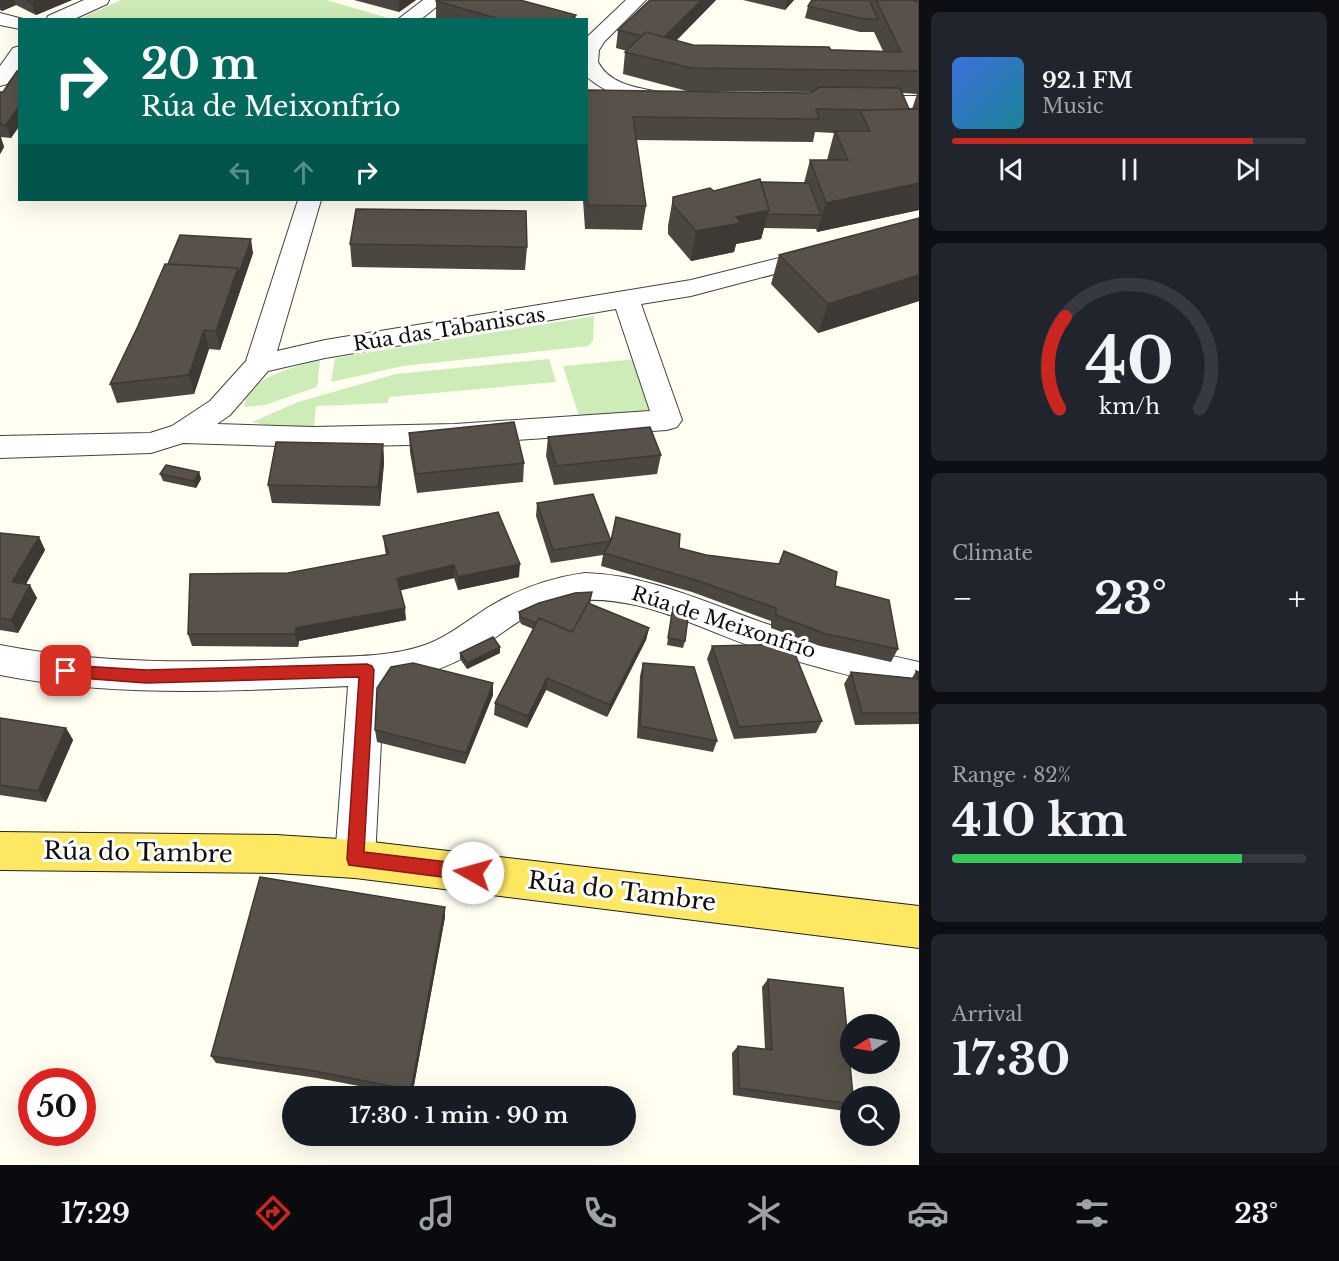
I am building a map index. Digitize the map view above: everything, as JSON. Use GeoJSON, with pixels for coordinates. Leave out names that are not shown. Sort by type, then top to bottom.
{"type":"FeatureCollection","features":[{"type":"Feature","properties":{"kind":"main road","name":"Rúa do Tambre"},"geometry":{"type":"LineString","coordinates":[[0,851],[276,854],[355,859],[919,927]]}},
{"type":"Feature","properties":{"kind":"street"},"geometry":{"type":"LineString","coordinates":[[60,18],[100,0]]}},
{"type":"Feature","properties":{"kind":"street"},"geometry":{"type":"LineString","coordinates":[[409,18],[436,0]]}},
{"type":"Feature","properties":{"kind":"street"},"geometry":{"type":"LineString","coordinates":[[638,0],[590,47],[588,58],[593,69],[603,80],[619,89],[640,96],[684,100]]}},
{"type":"Feature","properties":{"kind":"street"},"geometry":{"type":"LineString","coordinates":[[0,19],[18,23]]}},
{"type":"Feature","properties":{"kind":"street"},"geometry":{"type":"LineString","coordinates":[[0,80],[18,55]]}},
{"type":"Feature","properties":{"kind":"street"},"geometry":{"type":"LineString","coordinates":[[837,101],[919,102]]}},
{"type":"Feature","properties":{"kind":"street"},"geometry":{"type":"LineString","coordinates":[[0,447],[152,443],[182,433],[219,408],[259,364],[309,201]]}},
{"type":"Feature","properties":{"kind":"street","name":"Rúa das Tabaniscas"},"geometry":{"type":"LineString","coordinates":[[259,364],[326,350],[626,300],[733,278],[844,248]]}},
{"type":"Feature","properties":{"kind":"street"},"geometry":{"type":"LineString","coordinates":[[182,433],[313,437],[455,434],[667,420],[626,300]]}},
{"type":"Feature","properties":{"kind":"street","name":"Rúa de Meixonfrío"},"geometry":{"type":"LineString","coordinates":[[0,660],[86,673],[146,676],[367,670],[398,667],[446,651],[532,600],[580,586],[632,591],[811,651],[919,677]]}},
{"type":"Feature","properties":{"kind":"street"},"geometry":{"type":"LineString","coordinates":[[355,859],[367,670]]}},
{"type":"Feature","properties":{"kind":"green space"},"geometry":{"type":"Polygon","coordinates":[[[121,0],[327,0],[388,18],[81,18],[121,0]]]}},
{"type":"Feature","properties":{"kind":"green space"},"geometry":{"type":"Polygon","coordinates":[[[594,316],[593,341],[588,346],[403,366],[331,382],[335,358],[594,316]]]}},
{"type":"Feature","properties":{"kind":"green space"},"geometry":{"type":"Polygon","coordinates":[[[549,359],[556,382],[389,397],[388,403],[316,406],[314,427],[270,426],[252,422],[298,402],[396,374],[549,359]]]}},
{"type":"Feature","properties":{"kind":"green space"},"geometry":{"type":"Polygon","coordinates":[[[638,359],[658,410],[580,419],[563,366],[638,359]]]}},
{"type":"Feature","properties":{"kind":"green space"},"geometry":{"type":"Polygon","coordinates":[[[320,360],[317,387],[265,405],[244,407],[247,395],[262,381],[281,372],[320,360]]]}},
{"type":"Feature","properties":{"kind":"building"},"geometry":{"type":"Polygon","coordinates":[[[520,0],[576,15],[572,18],[496,18],[436,1],[520,0]]]}},
{"type":"Feature","properties":{"kind":"building"},"geometry":{"type":"Polygon","coordinates":[[[650,0],[702,0],[664,37],[646,32],[642,36],[618,30],[650,0]]]}},
{"type":"Feature","properties":{"kind":"building"},"geometry":{"type":"Polygon","coordinates":[[[812,0],[869,0],[878,19],[864,19],[808,6],[812,0]]]}},
{"type":"Feature","properties":{"kind":"building"},"geometry":{"type":"Polygon","coordinates":[[[876,0],[919,2],[919,71],[691,68],[625,52],[646,32],[693,45],[829,47],[831,50],[901,52],[876,0]]]}},
{"type":"Feature","properties":{"kind":"building"},"geometry":{"type":"Polygon","coordinates":[[[18,71],[18,108],[6,125],[0,124],[0,92],[3,92],[18,71]]]}},
{"type":"Feature","properties":{"kind":"building"},"geometry":{"type":"Polygon","coordinates":[[[820,87],[900,88],[909,109],[816,109],[819,119],[633,117],[646,206],[588,205],[588,90],[810,93],[820,87]]]}},
{"type":"Feature","properties":{"kind":"building"},"geometry":{"type":"Polygon","coordinates":[[[919,109],[919,183],[826,203],[810,160],[848,160],[835,131],[870,131],[860,110],[919,109]]]}},
{"type":"Feature","properties":{"kind":"building"},"geometry":{"type":"Polygon","coordinates":[[[760,179],[769,210],[736,217],[741,223],[696,231],[673,205],[673,197],[710,188],[714,191],[760,179]]]}},
{"type":"Feature","properties":{"kind":"building"},"geometry":{"type":"Polygon","coordinates":[[[761,182],[809,183],[821,215],[767,214],[769,210],[761,182]]]}},
{"type":"Feature","properties":{"kind":"building"},"geometry":{"type":"Polygon","coordinates":[[[356,209],[526,211],[527,247],[350,244],[356,209]]]}},
{"type":"Feature","properties":{"kind":"building"},"geometry":{"type":"Polygon","coordinates":[[[919,218],[919,275],[828,304],[779,255],[919,218]]]}},
{"type":"Feature","properties":{"kind":"building"},"geometry":{"type":"Polygon","coordinates":[[[180,235],[251,239],[239,273],[238,268],[168,264],[180,235]]]}},
{"type":"Feature","properties":{"kind":"building"},"geometry":{"type":"Polygon","coordinates":[[[165,264],[238,268],[216,331],[204,330],[189,375],[110,384],[138,326],[165,264]]]}},
{"type":"Feature","properties":{"kind":"building"},"geometry":{"type":"Polygon","coordinates":[[[514,422],[524,463],[416,474],[409,433],[514,422]]]}},
{"type":"Feature","properties":{"kind":"building"},"geometry":{"type":"Polygon","coordinates":[[[650,427],[661,455],[556,466],[548,437],[650,427]]]}},
{"type":"Feature","properties":{"kind":"building"},"geometry":{"type":"Polygon","coordinates":[[[276,442],[383,444],[378,487],[268,485],[276,442]]]}},
{"type":"Feature","properties":{"kind":"building"},"geometry":{"type":"Polygon","coordinates":[[[166,465],[199,472],[194,481],[160,474],[166,465]]]}},
{"type":"Feature","properties":{"kind":"building"},"geometry":{"type":"Polygon","coordinates":[[[593,494],[611,541],[553,550],[537,503],[593,494]]]}},
{"type":"Feature","properties":{"kind":"building"},"geometry":{"type":"Polygon","coordinates":[[[498,512],[520,564],[458,577],[454,565],[397,578],[405,608],[296,628],[295,634],[188,634],[190,574],[288,573],[389,554],[383,536],[498,512]]]}},
{"type":"Feature","properties":{"kind":"building"},"geometry":{"type":"Polygon","coordinates":[[[616,517],[680,534],[679,548],[706,555],[779,564],[784,551],[837,572],[835,586],[889,600],[898,649],[826,634],[776,615],[776,608],[695,580],[604,553],[611,541],[616,517]]]}},
{"type":"Feature","properties":{"kind":"building"},"geometry":{"type":"Polygon","coordinates":[[[0,533],[39,537],[12,582],[30,585],[11,620],[0,618],[0,533]]]}},
{"type":"Feature","properties":{"kind":"building"},"geometry":{"type":"Polygon","coordinates":[[[592,592],[589,603],[572,632],[539,618],[536,623],[521,617],[519,612],[539,603],[575,593],[592,592]]]}},
{"type":"Feature","properties":{"kind":"building"},"geometry":{"type":"Polygon","coordinates":[[[588,603],[649,628],[610,705],[547,678],[528,716],[495,703],[539,618],[572,632],[588,603]]]}},
{"type":"Feature","properties":{"kind":"building"},"geometry":{"type":"Polygon","coordinates":[[[673,607],[689,610],[685,641],[668,638],[673,607]]]}},
{"type":"Feature","properties":{"kind":"building"},"geometry":{"type":"Polygon","coordinates":[[[493,637],[500,647],[467,663],[460,653],[493,637]]]}},
{"type":"Feature","properties":{"kind":"building"},"geometry":{"type":"Polygon","coordinates":[[[791,644],[822,721],[739,727],[712,646],[791,644]]]}},
{"type":"Feature","properties":{"kind":"building"},"geometry":{"type":"Polygon","coordinates":[[[413,663],[493,683],[466,753],[375,730],[377,688],[391,667],[413,663]]]}},
{"type":"Feature","properties":{"kind":"building"},"geometry":{"type":"Polygon","coordinates":[[[643,663],[694,667],[717,741],[640,726],[643,663]]]}},
{"type":"Feature","properties":{"kind":"building"},"geometry":{"type":"Polygon","coordinates":[[[851,672],[919,679],[919,713],[862,713],[851,672]]]}},
{"type":"Feature","properties":{"kind":"building"},"geometry":{"type":"Polygon","coordinates":[[[0,718],[66,728],[38,791],[0,785],[0,718]]]}},
{"type":"Feature","properties":{"kind":"building"},"geometry":{"type":"Polygon","coordinates":[[[260,877],[445,907],[412,1086],[391,1086],[314,1071],[211,1056],[260,877]]]}},
{"type":"Feature","properties":{"kind":"building"},"geometry":{"type":"Polygon","coordinates":[[[768,979],[843,988],[845,1014],[840,1014],[840,1074],[851,1074],[852,1086],[840,1086],[840,1103],[739,1088],[738,1046],[772,1050],[768,979]]]}},
{"type":"Feature","properties":{"kind":"route"},"geometry":{"type":"LineString","coordinates":[[66,671],[146,676],[367,670],[355,859],[473,873]]}}]}
